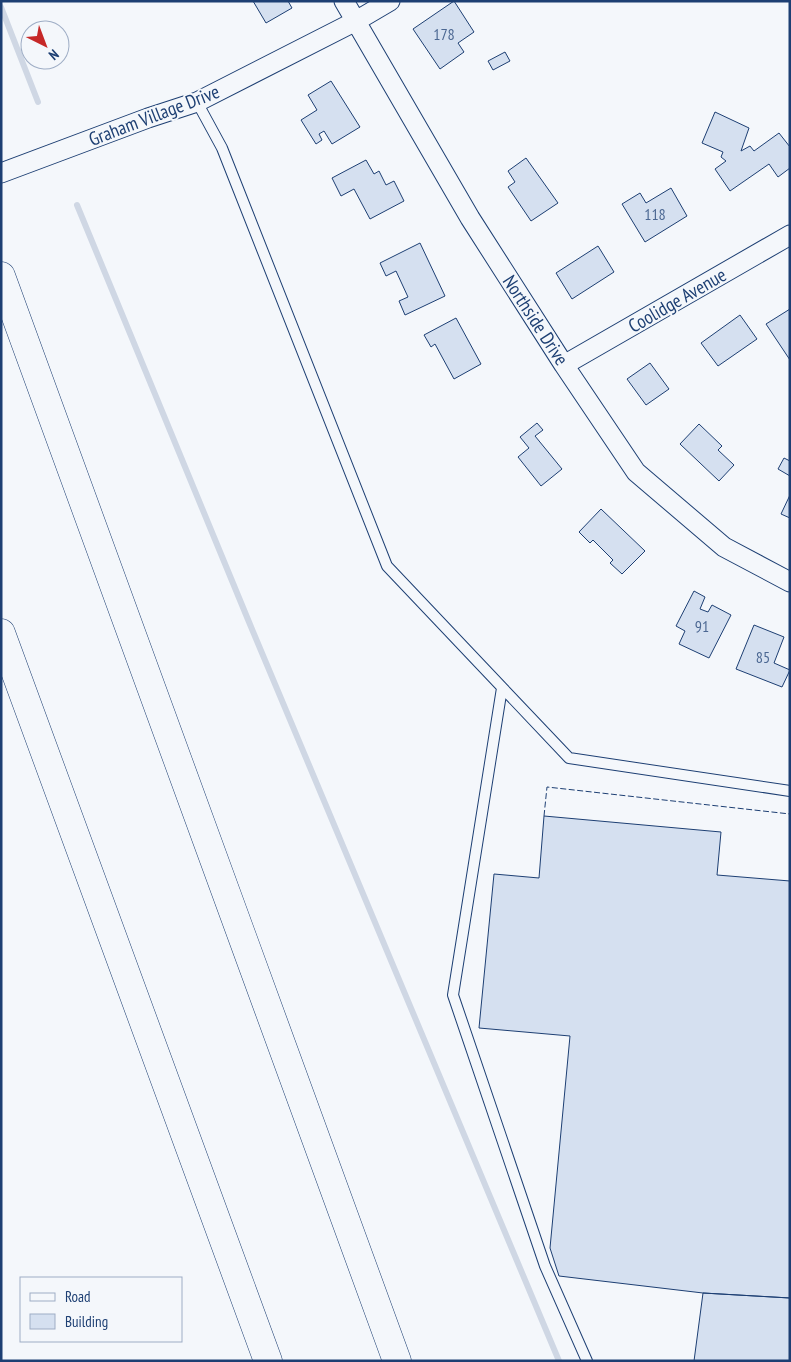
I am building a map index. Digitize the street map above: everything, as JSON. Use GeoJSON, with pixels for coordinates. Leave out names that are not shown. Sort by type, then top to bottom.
{"type":"FeatureCollection","features":[{"type":"Feature","properties":{"kind":"highway"},"geometry":{"type":"LineString","coordinates":[[1,276],[397,1361]]}},
{"type":"Feature","properties":{"kind":"highway"},"geometry":{"type":"LineString","coordinates":[[1,633],[268,1361]]}},
{"type":"Feature","properties":{"kind":"highway"},"geometry":{"type":"LineString","coordinates":[[316,1141],[412,1361]]}},
{"type":"Feature","properties":{"kind":"street","name":"Northside Drive"},"geometry":{"type":"LineString","coordinates":[[344,1],[470,218],[564,365],[636,472],[724,547],[790,582]]}},
{"type":"Feature","properties":{"kind":"street","name":"Graham Village Drive"},"geometry":{"type":"LineString","coordinates":[[1,172],[196,102],[356,22],[390,1]]}},
{"type":"Feature","properties":{"kind":"street","name":"Coolidge Avenue"},"geometry":{"type":"LineString","coordinates":[[564,365],[790,235]]}},
{"type":"Feature","properties":{"kind":"lane"},"geometry":{"type":"LineString","coordinates":[[196,102],[222,148],[387,566],[569,758],[790,792]]}},
{"type":"Feature","properties":{"kind":"lane"},"geometry":{"type":"LineString","coordinates":[[502,688],[453,995],[545,1266],[587,1361]]}},
{"type":"Feature","properties":{"kind":"building"},"geometry":{"type":"Polygon","coordinates":[[[253,1],[288,1],[292,8],[266,23],[253,1]]]}},
{"type":"Feature","properties":{"kind":"building"},"geometry":{"type":"Polygon","coordinates":[[[454,1],[474,32],[458,43],[464,52],[440,69],[413,29],[454,1]]]}},
{"type":"Feature","properties":{"kind":"building"},"geometry":{"type":"Polygon","coordinates":[[[505,52],[510,61],[493,70],[488,61],[505,52]]]}},
{"type":"Feature","properties":{"kind":"building"},"geometry":{"type":"Polygon","coordinates":[[[331,81],[360,127],[332,144],[324,131],[319,134],[322,140],[316,144],[301,120],[317,110],[308,95],[331,81]]]}},
{"type":"Feature","properties":{"kind":"building"},"geometry":{"type":"Polygon","coordinates":[[[715,112],[749,128],[741,151],[750,146],[754,151],[779,133],[790,147],[790,168],[778,177],[769,164],[730,191],[715,169],[726,161],[721,157],[723,152],[702,143],[715,112]]]}},
{"type":"Feature","properties":{"kind":"building"},"geometry":{"type":"Polygon","coordinates":[[[526,158],[558,203],[531,221],[508,187],[515,182],[508,171],[526,158]]]}},
{"type":"Feature","properties":{"kind":"building"},"geometry":{"type":"Polygon","coordinates":[[[366,160],[374,174],[379,171],[386,185],[394,181],[404,201],[370,219],[354,189],[341,196],[332,178],[366,160]]]}},
{"type":"Feature","properties":{"kind":"building"},"geometry":{"type":"Polygon","coordinates":[[[671,188],[687,216],[645,242],[622,204],[640,193],[646,203],[671,188]]]}},
{"type":"Feature","properties":{"kind":"building"},"geometry":{"type":"Polygon","coordinates":[[[420,243],[445,296],[405,315],[399,301],[408,297],[396,271],[386,276],[380,263],[420,243]]]}},
{"type":"Feature","properties":{"kind":"building"},"geometry":{"type":"Polygon","coordinates":[[[598,246],[614,272],[572,299],[556,273],[598,246]]]}},
{"type":"Feature","properties":{"kind":"building"},"geometry":{"type":"Polygon","coordinates":[[[790,309],[790,360],[766,324],[790,309]]]}},
{"type":"Feature","properties":{"kind":"building"},"geometry":{"type":"Polygon","coordinates":[[[740,315],[757,339],[718,366],[701,343],[740,315]]]}},
{"type":"Feature","properties":{"kind":"building"},"geometry":{"type":"Polygon","coordinates":[[[456,318],[481,364],[454,379],[435,344],[431,347],[424,335],[456,318]]]}},
{"type":"Feature","properties":{"kind":"building"},"geometry":{"type":"Polygon","coordinates":[[[650,363],[669,389],[646,405],[627,379],[650,363]]]}},
{"type":"Feature","properties":{"kind":"building"},"geometry":{"type":"Polygon","coordinates":[[[537,423],[543,430],[535,436],[562,469],[541,486],[518,457],[529,448],[520,437],[537,423]]]}},
{"type":"Feature","properties":{"kind":"building"},"geometry":{"type":"Polygon","coordinates":[[[699,424],[722,446],[718,450],[734,465],[719,481],[680,444],[699,424]]]}},
{"type":"Feature","properties":{"kind":"building"},"geometry":{"type":"Polygon","coordinates":[[[784,458],[790,461],[790,476],[778,469],[784,458]]]}},
{"type":"Feature","properties":{"kind":"building"},"geometry":{"type":"Polygon","coordinates":[[[790,495],[790,518],[781,514],[790,495]]]}},
{"type":"Feature","properties":{"kind":"building"},"geometry":{"type":"Polygon","coordinates":[[[601,509],[645,551],[622,574],[610,563],[613,560],[593,540],[590,543],[579,532],[601,509]]]}},
{"type":"Feature","properties":{"kind":"building"},"geometry":{"type":"Polygon","coordinates":[[[694,591],[705,597],[700,609],[708,612],[712,605],[731,615],[709,658],[679,644],[685,631],[676,626],[694,591]]]}},
{"type":"Feature","properties":{"kind":"building"},"geometry":{"type":"Polygon","coordinates":[[[754,625],[784,637],[774,663],[790,670],[782,687],[736,669],[754,625]]]}},
{"type":"Feature","properties":{"kind":"building"},"geometry":{"type":"Polygon","coordinates":[[[544,816],[721,832],[717,875],[790,881],[790,1298],[703,1293],[559,1276],[550,1248],[570,1036],[479,1028],[494,874],[539,878],[544,816]]]}},
{"type":"Feature","properties":{"kind":"building"},"geometry":{"type":"Polygon","coordinates":[[[703,1293],[790,1298],[790,1361],[694,1361],[703,1293]]]}},
{"type":"Feature","properties":{"kind":"waterway"},"geometry":{"type":"LineString","coordinates":[[1,7],[38,102]]}},
{"type":"Feature","properties":{"kind":"waterway"},"geometry":{"type":"LineString","coordinates":[[77,205],[249,622],[559,1361]]}},
{"type":"Feature","properties":{"kind":"fence"},"geometry":{"type":"LineString","coordinates":[[544,816],[547,787],[790,814]]}}]}
